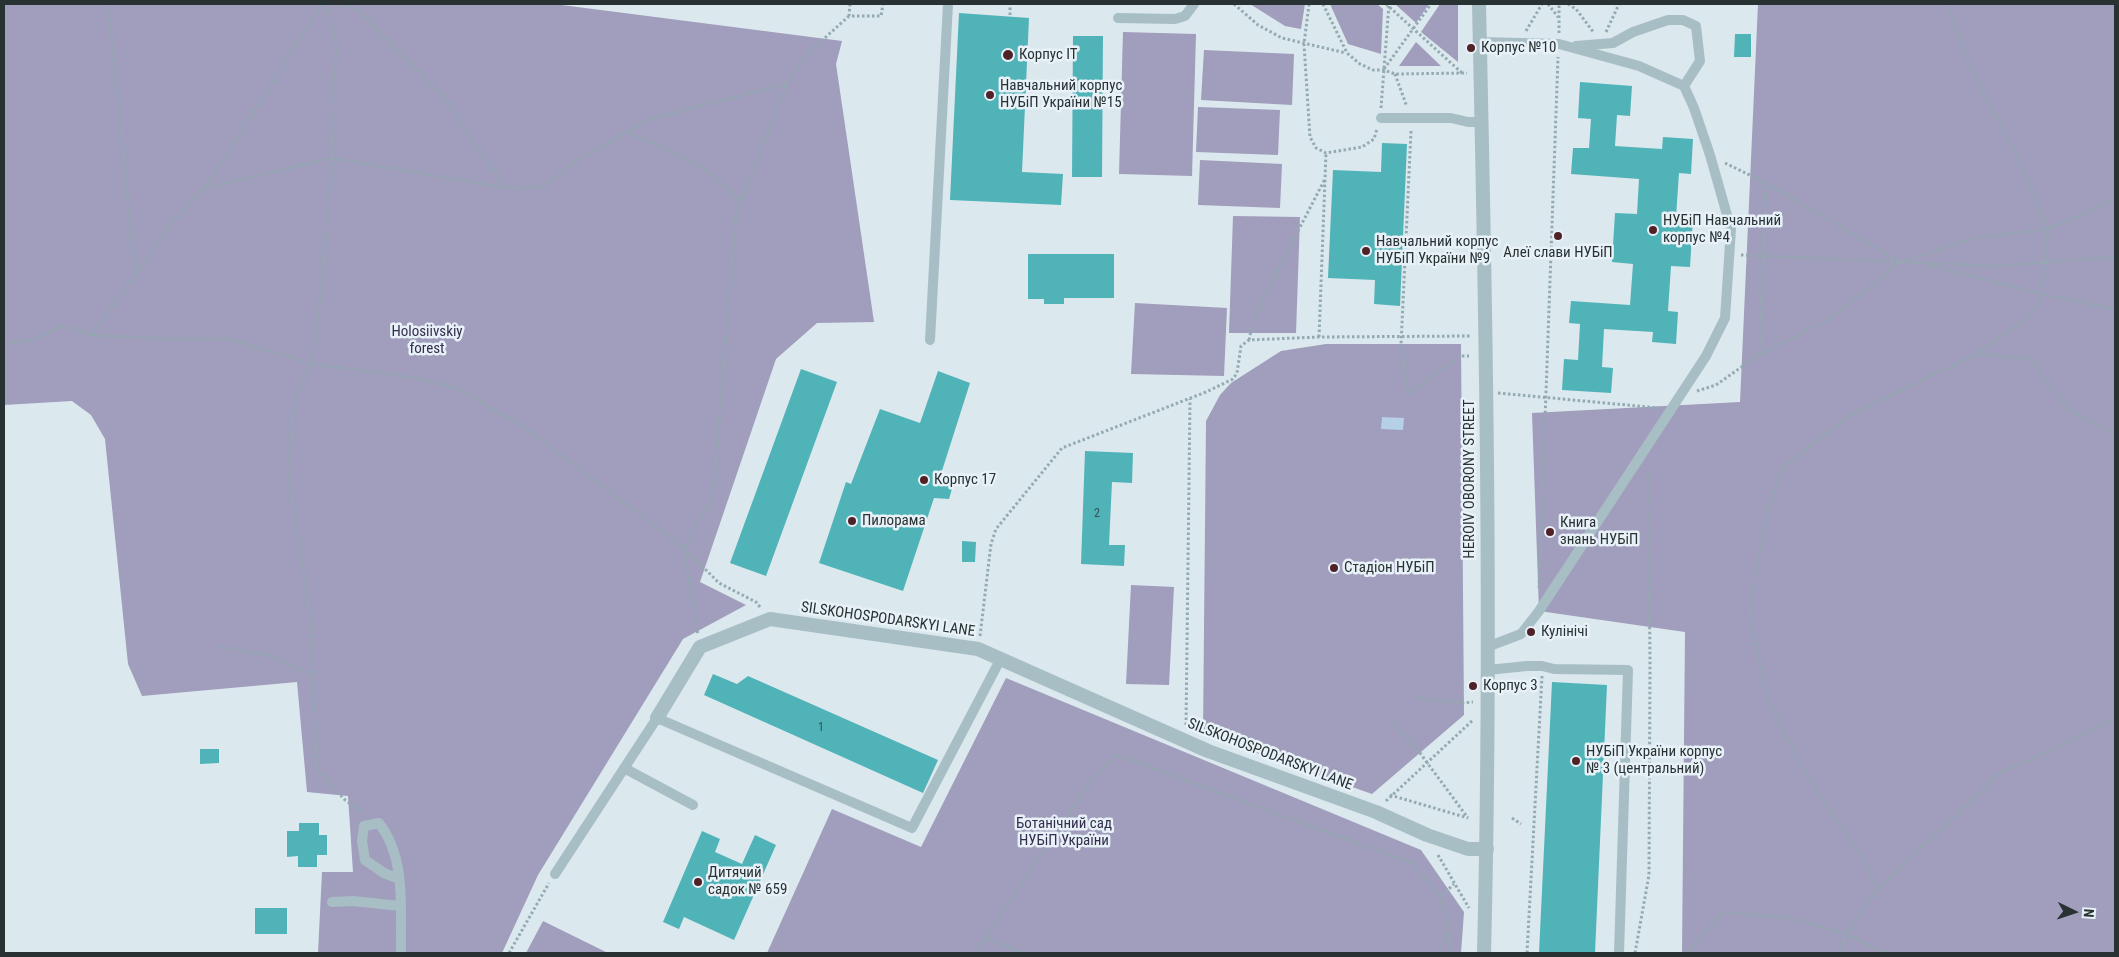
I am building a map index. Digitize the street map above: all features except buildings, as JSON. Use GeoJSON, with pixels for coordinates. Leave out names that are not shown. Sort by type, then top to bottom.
{"type":"FeatureCollection","features":[{"type":"Feature","properties":{"kind":"street","name":"HEROIV OBORONY STREET"},"geometry":{"type":"LineString","coordinates":[[1479,4],[1486,392],[1488,670],[1487,850],[1484,953]]}},
{"type":"Feature","properties":{"kind":"street","name":"SILSKOHOSPODARSKYI LANE"},"geometry":{"type":"LineString","coordinates":[[770,619],[978,649],[1208,751],[1376,812],[1427,835],[1468,849],[1487,850]]}},
{"type":"Feature","properties":{"kind":"street"},"geometry":{"type":"LineString","coordinates":[[657,718],[700,647],[770,619]]}},
{"type":"Feature","properties":{"kind":"lane"},"geometry":{"type":"LineString","coordinates":[[930,340],[948,4]]}},
{"type":"Feature","properties":{"kind":"lane"},"geometry":{"type":"LineString","coordinates":[[1118,18],[1175,19],[1185,16],[1194,4]]}},
{"type":"Feature","properties":{"kind":"lane"},"geometry":{"type":"LineString","coordinates":[[1480,42],[1563,46],[1613,43],[1633,32],[1668,20],[1683,20],[1696,26],[1700,61],[1684,86]]}},
{"type":"Feature","properties":{"kind":"lane"},"geometry":{"type":"LineString","coordinates":[[1487,647],[1520,634],[1538,611],[1706,356],[1725,318],[1731,229],[1710,155],[1694,108],[1684,86],[1638,66],[1563,46]]}},
{"type":"Feature","properties":{"kind":"lane"},"geometry":{"type":"LineString","coordinates":[[1381,118],[1451,118],[1468,122],[1481,122]]}},
{"type":"Feature","properties":{"kind":"lane"},"geometry":{"type":"LineString","coordinates":[[554,874],[657,718],[912,828],[1000,660]]}},
{"type":"Feature","properties":{"kind":"lane"},"geometry":{"type":"LineString","coordinates":[[1488,670],[1542,666],[1554,669],[1628,670],[1619,953]]}},
{"type":"Feature","properties":{"kind":"lane"},"geometry":{"type":"LineString","coordinates":[[624,768],[693,805]]}},
{"type":"Feature","properties":{"kind":"lane"},"geometry":{"type":"LineString","coordinates":[[399,879],[384,873],[365,860],[362,840],[364,826],[379,823],[388,836],[397,858],[399,879],[401,953]]}},
{"type":"Feature","properties":{"kind":"lane"},"geometry":{"type":"LineString","coordinates":[[332,902],[353,901],[400,906]]}},
{"type":"Feature","properties":{"kind":"path"},"geometry":{"type":"LineString","coordinates":[[108,4],[135,274]]}},
{"type":"Feature","properties":{"kind":"path"},"geometry":{"type":"LineString","coordinates":[[92,335],[170,224],[205,188],[324,4]]}},
{"type":"Feature","properties":{"kind":"path"},"geometry":{"type":"LineString","coordinates":[[324,4],[338,51],[330,97],[332,158],[322,283],[312,364],[295,395],[288,472],[311,622],[316,768],[345,800],[379,823]]}},
{"type":"Feature","properties":{"kind":"path"},"geometry":{"type":"LineString","coordinates":[[338,4],[357,9],[448,102],[506,188]]}},
{"type":"Feature","properties":{"kind":"path"},"geometry":{"type":"LineString","coordinates":[[850,4],[850,16]]}},
{"type":"Feature","properties":{"kind":"path"},"geometry":{"type":"LineString","coordinates":[[700,647],[684,548],[713,496],[736,213],[787,84],[806,54],[850,16],[882,16],[882,4]]}},
{"type":"Feature","properties":{"kind":"path"},"geometry":{"type":"LineString","coordinates":[[1010,4],[1010,15]]}},
{"type":"Feature","properties":{"kind":"path"},"geometry":{"type":"LineString","coordinates":[[1234,4],[1258,25],[1282,38],[1347,53],[1373,70],[1384,70],[1395,74],[1467,73]]}},
{"type":"Feature","properties":{"kind":"path"},"geometry":{"type":"LineString","coordinates":[[1309,4],[1304,44],[1310,137],[1316,148],[1326,153],[1319,337]]}},
{"type":"Feature","properties":{"kind":"path"},"geometry":{"type":"LineString","coordinates":[[1324,4],[1347,53]]}},
{"type":"Feature","properties":{"kind":"path"},"geometry":{"type":"LineString","coordinates":[[1384,70],[1431,4]]}},
{"type":"Feature","properties":{"kind":"path"},"geometry":{"type":"LineString","coordinates":[[1518,44],[1542,4]]}},
{"type":"Feature","properties":{"kind":"path"},"geometry":{"type":"LineString","coordinates":[[1548,4],[1559,18],[1563,46]]}},
{"type":"Feature","properties":{"kind":"path"},"geometry":{"type":"LineString","coordinates":[[1538,611],[1563,46],[1559,18],[1560,4]]}},
{"type":"Feature","properties":{"kind":"path"},"geometry":{"type":"LineString","coordinates":[[1568,4],[1576,9],[1601,44]]}},
{"type":"Feature","properties":{"kind":"path"},"geometry":{"type":"LineString","coordinates":[[1601,44],[1619,4]]}},
{"type":"Feature","properties":{"kind":"path"},"geometry":{"type":"LineString","coordinates":[[1877,891],[1864,858],[1832,816],[1796,755],[1769,703],[1750,619],[1755,576],[1767,514],[1781,469],[1850,415],[1977,354],[2029,317],[2040,300],[2048,229],[2014,149],[1972,71],[1946,4]]}},
{"type":"Feature","properties":{"kind":"path"},"geometry":{"type":"LineString","coordinates":[[1384,70],[1388,5]]}},
{"type":"Feature","properties":{"kind":"path"},"geometry":{"type":"LineString","coordinates":[[1388,5],[1462,74]]}},
{"type":"Feature","properties":{"kind":"path"},"geometry":{"type":"LineString","coordinates":[[1395,74],[1411,118],[1401,336],[1408,394],[1460,356],[1469,356]]}},
{"type":"Feature","properties":{"kind":"path"},"geometry":{"type":"LineString","coordinates":[[205,188],[332,158],[506,188],[543,187],[569,166],[649,119],[787,84]]}},
{"type":"Feature","properties":{"kind":"path"},"geometry":{"type":"LineString","coordinates":[[626,132],[700,165],[741,200]]}},
{"type":"Feature","properties":{"kind":"path"},"geometry":{"type":"LineString","coordinates":[[1710,155],[1766,183],[1900,262]]}},
{"type":"Feature","properties":{"kind":"path"},"geometry":{"type":"LineString","coordinates":[[1249,340],[1254,316],[1325,178]]}},
{"type":"Feature","properties":{"kind":"path"},"geometry":{"type":"LineString","coordinates":[[1760,354],[1766,183]]}},
{"type":"Feature","properties":{"kind":"path"},"geometry":{"type":"LineString","coordinates":[[1679,398],[1716,385],[1760,354],[1829,319],[1900,262],[1980,237],[2048,229],[2115,200]]}},
{"type":"Feature","properties":{"kind":"path"},"geometry":{"type":"LineString","coordinates":[[1729,255],[1996,266],[2115,257]]}},
{"type":"Feature","properties":{"kind":"path"},"geometry":{"type":"LineString","coordinates":[[1922,263],[2041,294],[2115,309]]}},
{"type":"Feature","properties":{"kind":"path"},"geometry":{"type":"LineString","coordinates":[[4,344],[33,340],[63,326],[92,335],[166,339],[226,339],[312,364],[409,377],[455,388],[518,423],[684,548],[719,583],[756,602],[770,619]]}},
{"type":"Feature","properties":{"kind":"path"},"geometry":{"type":"LineString","coordinates":[[978,649],[990,544],[996,529],[1050,460],[1062,448],[1190,399],[1232,379],[1237,373],[1241,346],[1249,340],[1319,337],[1470,336]]}},
{"type":"Feature","properties":{"kind":"path"},"geometry":{"type":"LineString","coordinates":[[1977,354],[2031,358],[2068,409],[2115,436]]}},
{"type":"Feature","properties":{"kind":"path"},"geometry":{"type":"LineString","coordinates":[[1486,392],[1672,409]]}},
{"type":"Feature","properties":{"kind":"path"},"geometry":{"type":"LineString","coordinates":[[1186,725],[1190,399]]}},
{"type":"Feature","properties":{"kind":"path"},"geometry":{"type":"LineString","coordinates":[[1635,953],[1649,875],[1648,465]]}},
{"type":"Feature","properties":{"kind":"path"},"geometry":{"type":"LineString","coordinates":[[220,647],[268,655],[312,674]]}},
{"type":"Feature","properties":{"kind":"path"},"geometry":{"type":"LineString","coordinates":[[1527,953],[1542,666]]}},
{"type":"Feature","properties":{"kind":"path"},"geometry":{"type":"LineString","coordinates":[[1417,698],[1463,703],[1473,702]]}},
{"type":"Feature","properties":{"kind":"path"},"geometry":{"type":"LineString","coordinates":[[1840,953],[1846,934],[1877,891],[1999,774],[2115,719]]}},
{"type":"Feature","properties":{"kind":"path"},"geometry":{"type":"LineString","coordinates":[[1376,812],[1390,796],[1428,764],[1473,720]]}},
{"type":"Feature","properties":{"kind":"path"},"geometry":{"type":"LineString","coordinates":[[1390,796],[1468,818],[1428,764],[1393,724]]}},
{"type":"Feature","properties":{"kind":"path"},"geometry":{"type":"LineString","coordinates":[[975,953],[1092,780],[1117,755],[1414,864],[1440,897],[1450,928],[1449,953]]}},
{"type":"Feature","properties":{"kind":"path"},"geometry":{"type":"LineString","coordinates":[[1512,818],[1521,824]]}},
{"type":"Feature","properties":{"kind":"path"},"geometry":{"type":"LineString","coordinates":[[1427,835],[1469,908]]}},
{"type":"Feature","properties":{"kind":"path"},"geometry":{"type":"LineString","coordinates":[[509,953],[554,874]]}},
{"type":"Feature","properties":{"kind":"path"},"geometry":{"type":"LineString","coordinates":[[1440,897],[1454,884]]}},
{"type":"Feature","properties":{"kind":"path"},"geometry":{"type":"LineString","coordinates":[[1688,953],[1723,912],[1790,918],[1846,934],[1887,953]]}},
{"type":"Feature","properties":{"kind":"path"},"geometry":{"type":"LineString","coordinates":[[1438,953],[1450,928]]}},
{"type":"Feature","properties":{"kind":"path"},"geometry":{"type":"LineString","coordinates":[[985,937],[1023,953]]}},
{"type":"Feature","properties":{"kind":"green space","name":"Holosiivskiy forest"},"geometry":{"type":"Polygon","coordinates":[[[4,4],[554,4],[842,41],[836,64],[874,322],[817,323],[776,359],[700,582],[746,605],[683,639],[538,875],[502,953],[318,953],[322,872],[353,872],[348,796],[307,792],[297,682],[142,696],[128,664],[105,439],[91,415],[72,401],[4,405],[4,4]]]}},
{"type":"Feature","properties":{"kind":"green space"},"geometry":{"type":"Polygon","coordinates":[[[1250,4],[1305,4],[1301,29],[1285,26],[1250,4]]]}},
{"type":"Feature","properties":{"kind":"green space"},"geometry":{"type":"Polygon","coordinates":[[[1330,4],[1377,4],[1383,9],[1381,54],[1348,44],[1330,4]]]}},
{"type":"Feature","properties":{"kind":"green space"},"geometry":{"type":"Polygon","coordinates":[[[1395,4],[1429,4],[1416,23],[1395,4]]]}},
{"type":"Feature","properties":{"kind":"green space"},"geometry":{"type":"Polygon","coordinates":[[[1440,4],[1458,4],[1458,62],[1421,32],[1440,4]]]}},
{"type":"Feature","properties":{"kind":"green space"},"geometry":{"type":"Polygon","coordinates":[[[1758,4],[2115,4],[2115,953],[1682,953],[1685,632],[1539,611],[1532,413],[1740,402],[1758,4]]]}},
{"type":"Feature","properties":{"kind":"green space"},"geometry":{"type":"Polygon","coordinates":[[[1123,32],[1196,34],[1192,176],[1119,174],[1123,32]]]}},
{"type":"Feature","properties":{"kind":"green space"},"geometry":{"type":"Polygon","coordinates":[[[1416,42],[1441,66],[1399,66],[1416,42]]]}},
{"type":"Feature","properties":{"kind":"green space"},"geometry":{"type":"Polygon","coordinates":[[[1204,50],[1294,54],[1292,105],[1201,100],[1204,50]]]}},
{"type":"Feature","properties":{"kind":"green space"},"geometry":{"type":"Polygon","coordinates":[[[1198,107],[1280,110],[1278,155],[1196,152],[1198,107]]]}},
{"type":"Feature","properties":{"kind":"green space"},"geometry":{"type":"Polygon","coordinates":[[[1200,160],[1282,164],[1280,208],[1198,205],[1200,160]]]}},
{"type":"Feature","properties":{"kind":"green space"},"geometry":{"type":"Polygon","coordinates":[[[1233,216],[1300,217],[1296,333],[1229,333],[1233,216]]]}},
{"type":"Feature","properties":{"kind":"green space"},"geometry":{"type":"Polygon","coordinates":[[[1135,303],[1227,308],[1224,376],[1131,374],[1135,303]]]}},
{"type":"Feature","properties":{"kind":"green space","name":"Стадіон НУБіП"},"geometry":{"type":"Polygon","coordinates":[[[1326,344],[1461,344],[1464,715],[1372,794],[1203,734],[1206,421],[1220,395],[1231,383],[1281,351],[1326,344]]]}},
{"type":"Feature","properties":{"kind":"green space"},"geometry":{"type":"Polygon","coordinates":[[[1131,585],[1174,587],[1169,685],[1126,684],[1131,585]]]}},
{"type":"Feature","properties":{"kind":"green space","name":"Ботанічний сад НУБіП України"},"geometry":{"type":"Polygon","coordinates":[[[1006,678],[1421,850],[1464,912],[1461,953],[767,953],[832,809],[921,847],[1006,678]]]}},
{"type":"Feature","properties":{"kind":"green space"},"geometry":{"type":"Polygon","coordinates":[[[543,921],[608,953],[526,953],[543,921]]]}},
{"type":"Feature","properties":{"kind":"sand"},"geometry":{"type":"Polygon","coordinates":[[[1382,417],[1404,418],[1403,430],[1381,429],[1382,417]]]}},
{"type":"Feature","properties":{"kind":"place","name":"Корпус №10"},"geometry":{"type":"Point","coordinates":[1471,48]}},
{"type":"Feature","properties":{"kind":"place","name":"Корпус ІТ"},"geometry":{"type":"Point","coordinates":[1008,55]}},
{"type":"Feature","properties":{"kind":"place","name":"Навчальний корпус НУБіП України №15"},"geometry":{"type":"Point","coordinates":[990,95]}},
{"type":"Feature","properties":{"kind":"place","name":"НУБіП Навчальний корпус №4"},"geometry":{"type":"Point","coordinates":[1653,230]}},
{"type":"Feature","properties":{"kind":"place","name":"Алеї слави НУБіП"},"geometry":{"type":"Point","coordinates":[1558,236]}},
{"type":"Feature","properties":{"kind":"place","name":"Навчальний корпус НУБіП України №9"},"geometry":{"type":"Point","coordinates":[1366,251]}},
{"type":"Feature","properties":{"kind":"place","name":"Корпус 17"},"geometry":{"type":"Point","coordinates":[924,480]}},
{"type":"Feature","properties":{"kind":"place","name":"Пилорама"},"geometry":{"type":"Point","coordinates":[852,521]}},
{"type":"Feature","properties":{"kind":"place","name":"Книга знань НУБіП"},"geometry":{"type":"Point","coordinates":[1550,532]}},
{"type":"Feature","properties":{"kind":"place","name":"Стадіон НУБіП"},"geometry":{"type":"Point","coordinates":[1334,568]}},
{"type":"Feature","properties":{"kind":"place","name":"Кулінічі"},"geometry":{"type":"Point","coordinates":[1531,632]}},
{"type":"Feature","properties":{"kind":"place","name":"Корпус 3"},"geometry":{"type":"Point","coordinates":[1473,686]}},
{"type":"Feature","properties":{"kind":"place","name":"НУБіП України корпус № 3 (центральний)"},"geometry":{"type":"Point","coordinates":[1576,761]}},
{"type":"Feature","properties":{"kind":"place","name":"Дитячий садок № 659"},"geometry":{"type":"Point","coordinates":[698,882]}}]}
